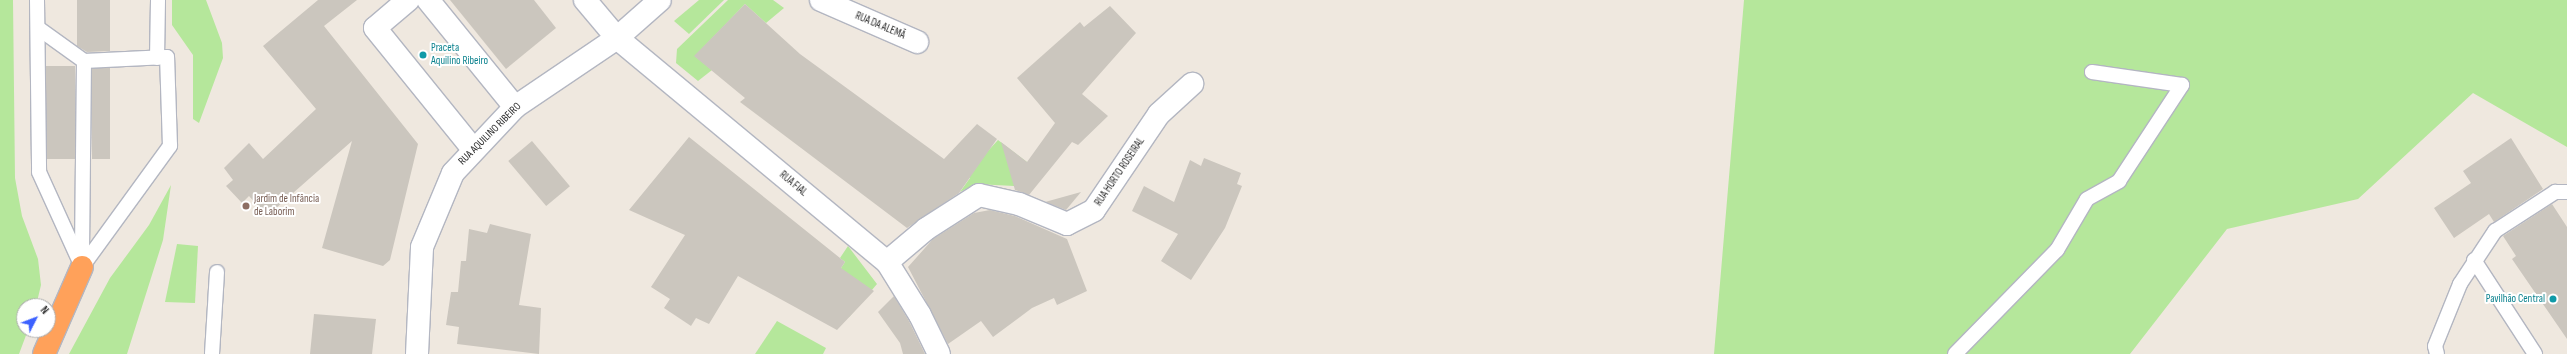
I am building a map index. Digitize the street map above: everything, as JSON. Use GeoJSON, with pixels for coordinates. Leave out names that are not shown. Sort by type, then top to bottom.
{"type":"FeatureCollection","features":[{"type":"Feature","properties":{"kind":"highway"},"geometry":{"type":"LineString","coordinates":[[44,354],[82,267]]}},
{"type":"Feature","properties":{"kind":"street"},"geometry":{"type":"LineString","coordinates":[[408,0],[374,28],[473,150]]}},
{"type":"Feature","properties":{"kind":"street"},"geometry":{"type":"LineString","coordinates":[[428,0],[515,107]]}},
{"type":"Feature","properties":{"kind":"street","name":"RUA FIAL"},"geometry":{"type":"LineString","coordinates":[[584,0],[617,38],[887,262],[920,315],[939,354]]}},
{"type":"Feature","properties":{"kind":"street","name":"RUA AQUILINO RIBEIRO"},"geometry":{"type":"LineString","coordinates":[[417,354],[422,247],[453,173],[515,107],[617,38],[660,0]]}},
{"type":"Feature","properties":{"kind":"street","name":"RUA DA ALEMÃ"},"geometry":{"type":"LineString","coordinates":[[821,0],[917,42]]}},
{"type":"Feature","properties":{"kind":"street","name":"RUA HORTO ROSEIRAL"},"geometry":{"type":"LineString","coordinates":[[887,262],[926,229],[979,195],[1019,204],[1067,224],[1094,210],[1159,114],[1192,84]]}},
{"type":"Feature","properties":{"kind":"lane"},"geometry":{"type":"LineString","coordinates":[[37,0],[39,172],[82,267]]}},
{"type":"Feature","properties":{"kind":"lane"},"geometry":{"type":"LineString","coordinates":[[157,58],[158,0]]}},
{"type":"Feature","properties":{"kind":"lane"},"geometry":{"type":"LineString","coordinates":[[38,28],[84,61],[167,57],[170,146],[82,267]]}},
{"type":"Feature","properties":{"kind":"lane"},"geometry":{"type":"LineString","coordinates":[[82,267],[84,61]]}},
{"type":"Feature","properties":{"kind":"lane"},"geometry":{"type":"LineString","coordinates":[[1955,354],[2057,250],[2087,200],[2119,181],[2182,85],[2092,72]]}},
{"type":"Feature","properties":{"kind":"lane"},"geometry":{"type":"LineString","coordinates":[[2437,354],[2435,346],[2460,284],[2474,260],[2495,231],[2555,192],[2567,192]]}},
{"type":"Feature","properties":{"kind":"lane"},"geometry":{"type":"LineString","coordinates":[[2474,260],[2535,354]]}},
{"type":"Feature","properties":{"kind":"lane"},"geometry":{"type":"LineString","coordinates":[[212,354],[217,272]]}},
{"type":"Feature","properties":{"kind":"green space"},"geometry":{"type":"Polygon","coordinates":[[[0,0],[13,0],[15,178],[22,216],[38,259],[41,285],[38,298],[16,298],[16,338],[25,338],[19,354],[0,354],[0,0]]]}},
{"type":"Feature","properties":{"kind":"green space"},"geometry":{"type":"Polygon","coordinates":[[[172,0],[206,0],[222,43],[223,58],[199,123],[193,119],[193,55],[172,25],[172,0]]]}},
{"type":"Feature","properties":{"kind":"green space"},"geometry":{"type":"Polygon","coordinates":[[[699,0],[724,0],[689,34],[674,21],[699,0]]]}},
{"type":"Feature","properties":{"kind":"green space"},"geometry":{"type":"Polygon","coordinates":[[[728,0],[773,0],[784,8],[766,23],[745,4],[695,56],[712,70],[698,81],[676,63],[677,49],[728,0]]]}},
{"type":"Feature","properties":{"kind":"green space"},"geometry":{"type":"Polygon","coordinates":[[[1744,0],[2567,0],[2567,147],[2473,93],[2358,199],[2227,229],[2130,354],[1714,354],[1744,0]]]}},
{"type":"Feature","properties":{"kind":"green space"},"geometry":{"type":"Polygon","coordinates":[[[998,140],[1027,162],[1014,186],[976,184],[960,192],[970,178],[966,175],[998,140]]]}},
{"type":"Feature","properties":{"kind":"green space"},"geometry":{"type":"Polygon","coordinates":[[[171,185],[163,240],[127,354],[69,354],[110,278],[149,225],[171,185]]]}},
{"type":"Feature","properties":{"kind":"green space"},"geometry":{"type":"Polygon","coordinates":[[[177,244],[198,246],[195,303],[165,302],[177,244]]]}},
{"type":"Feature","properties":{"kind":"green space"},"geometry":{"type":"Polygon","coordinates":[[[848,246],[877,284],[849,317],[841,268],[845,262],[840,258],[848,246]]]}},
{"type":"Feature","properties":{"kind":"green space"},"geometry":{"type":"Polygon","coordinates":[[[777,321],[826,348],[823,354],[755,354],[777,321]]]}},
{"type":"Feature","properties":{"kind":"building"},"geometry":{"type":"Polygon","coordinates":[[[77,0],[110,0],[110,51],[87,52],[77,46],[77,0]]]}},
{"type":"Feature","properties":{"kind":"building"},"geometry":{"type":"Polygon","coordinates":[[[318,0],[357,0],[324,26],[418,144],[390,260],[383,266],[322,248],[352,141],[267,216],[249,196],[242,203],[226,186],[233,180],[224,168],[249,143],[263,159],[316,109],[263,46],[318,0]]]}},
{"type":"Feature","properties":{"kind":"building"},"geometry":{"type":"Polygon","coordinates":[[[450,0],[534,0],[556,28],[506,69],[450,0]]]}},
{"type":"Feature","properties":{"kind":"building"},"geometry":{"type":"Polygon","coordinates":[[[745,4],[800,54],[944,159],[977,124],[997,139],[959,193],[907,228],[740,102],[745,98],[694,56],[745,4]]]}},
{"type":"Feature","properties":{"kind":"building"},"geometry":{"type":"Polygon","coordinates":[[[1110,6],[1136,33],[1082,94],[1108,116],[1078,145],[1072,142],[1029,195],[1015,190],[1001,142],[1027,162],[1055,123],[1017,78],[1080,22],[1084,27],[1110,6]]]}},
{"type":"Feature","properties":{"kind":"building"},"geometry":{"type":"Polygon","coordinates":[[[46,66],[75,66],[75,159],[46,159],[46,66]]]}},
{"type":"Feature","properties":{"kind":"building"},"geometry":{"type":"Polygon","coordinates":[[[92,68],[110,68],[110,159],[92,159],[92,68]]]}},
{"type":"Feature","properties":{"kind":"building"},"geometry":{"type":"Polygon","coordinates":[[[689,137],[845,262],[841,268],[874,291],[837,330],[738,276],[709,324],[696,318],[691,326],[664,308],[670,299],[651,287],[685,235],[629,210],[689,137]]]}},
{"type":"Feature","properties":{"kind":"building"},"geometry":{"type":"Polygon","coordinates":[[[2511,138],[2543,189],[2494,222],[2489,214],[2454,238],[2434,208],[2471,183],[2463,171],[2511,138]]]}},
{"type":"Feature","properties":{"kind":"building"},"geometry":{"type":"Polygon","coordinates":[[[532,141],[570,186],[546,206],[508,161],[532,141]]]}},
{"type":"Feature","properties":{"kind":"building"},"geometry":{"type":"Polygon","coordinates":[[[1204,158],[1241,173],[1237,184],[1242,186],[1225,228],[1191,280],[1161,261],[1178,234],[1132,211],[1144,186],[1174,202],[1190,160],[1201,166],[1204,158]]]}},
{"type":"Feature","properties":{"kind":"building"},"geometry":{"type":"Polygon","coordinates":[[[1081,192],[1066,210],[1045,202],[1081,192]]]}},
{"type":"Feature","properties":{"kind":"building","name":"Pavilhão Central"},"geometry":{"type":"Polygon","coordinates":[[[2552,204],[2567,227],[2567,339],[2512,259],[2516,256],[2503,236],[2552,204]]]}},
{"type":"Feature","properties":{"kind":"building"},"geometry":{"type":"Polygon","coordinates":[[[990,210],[1015,216],[1067,239],[1087,291],[1057,305],[1054,298],[1032,308],[993,337],[981,321],[948,344],[908,267],[933,239],[974,213],[990,210]]]}},
{"type":"Feature","properties":{"kind":"building"},"geometry":{"type":"Polygon","coordinates":[[[490,224],[531,234],[519,305],[541,308],[539,354],[457,344],[459,327],[446,325],[451,292],[458,292],[461,261],[466,261],[469,229],[487,233],[490,224]]]}},
{"type":"Feature","properties":{"kind":"building"},"geometry":{"type":"Polygon","coordinates":[[[894,296],[909,321],[925,354],[903,354],[900,343],[878,312],[894,296]]]}},
{"type":"Feature","properties":{"kind":"building"},"geometry":{"type":"Polygon","coordinates":[[[314,314],[376,319],[372,354],[310,354],[314,314]]]}},
{"type":"Feature","properties":{"kind":"place","name":"Praceta Aquilino Ribeiro"},"geometry":{"type":"Point","coordinates":[423,55]}},
{"type":"Feature","properties":{"kind":"place","name":"Jardim de Infância de Laborim"},"geometry":{"type":"Point","coordinates":[246,206]}},
{"type":"Feature","properties":{"kind":"place","name":"Pavilhão Central"},"geometry":{"type":"Point","coordinates":[2553,299]}}]}
